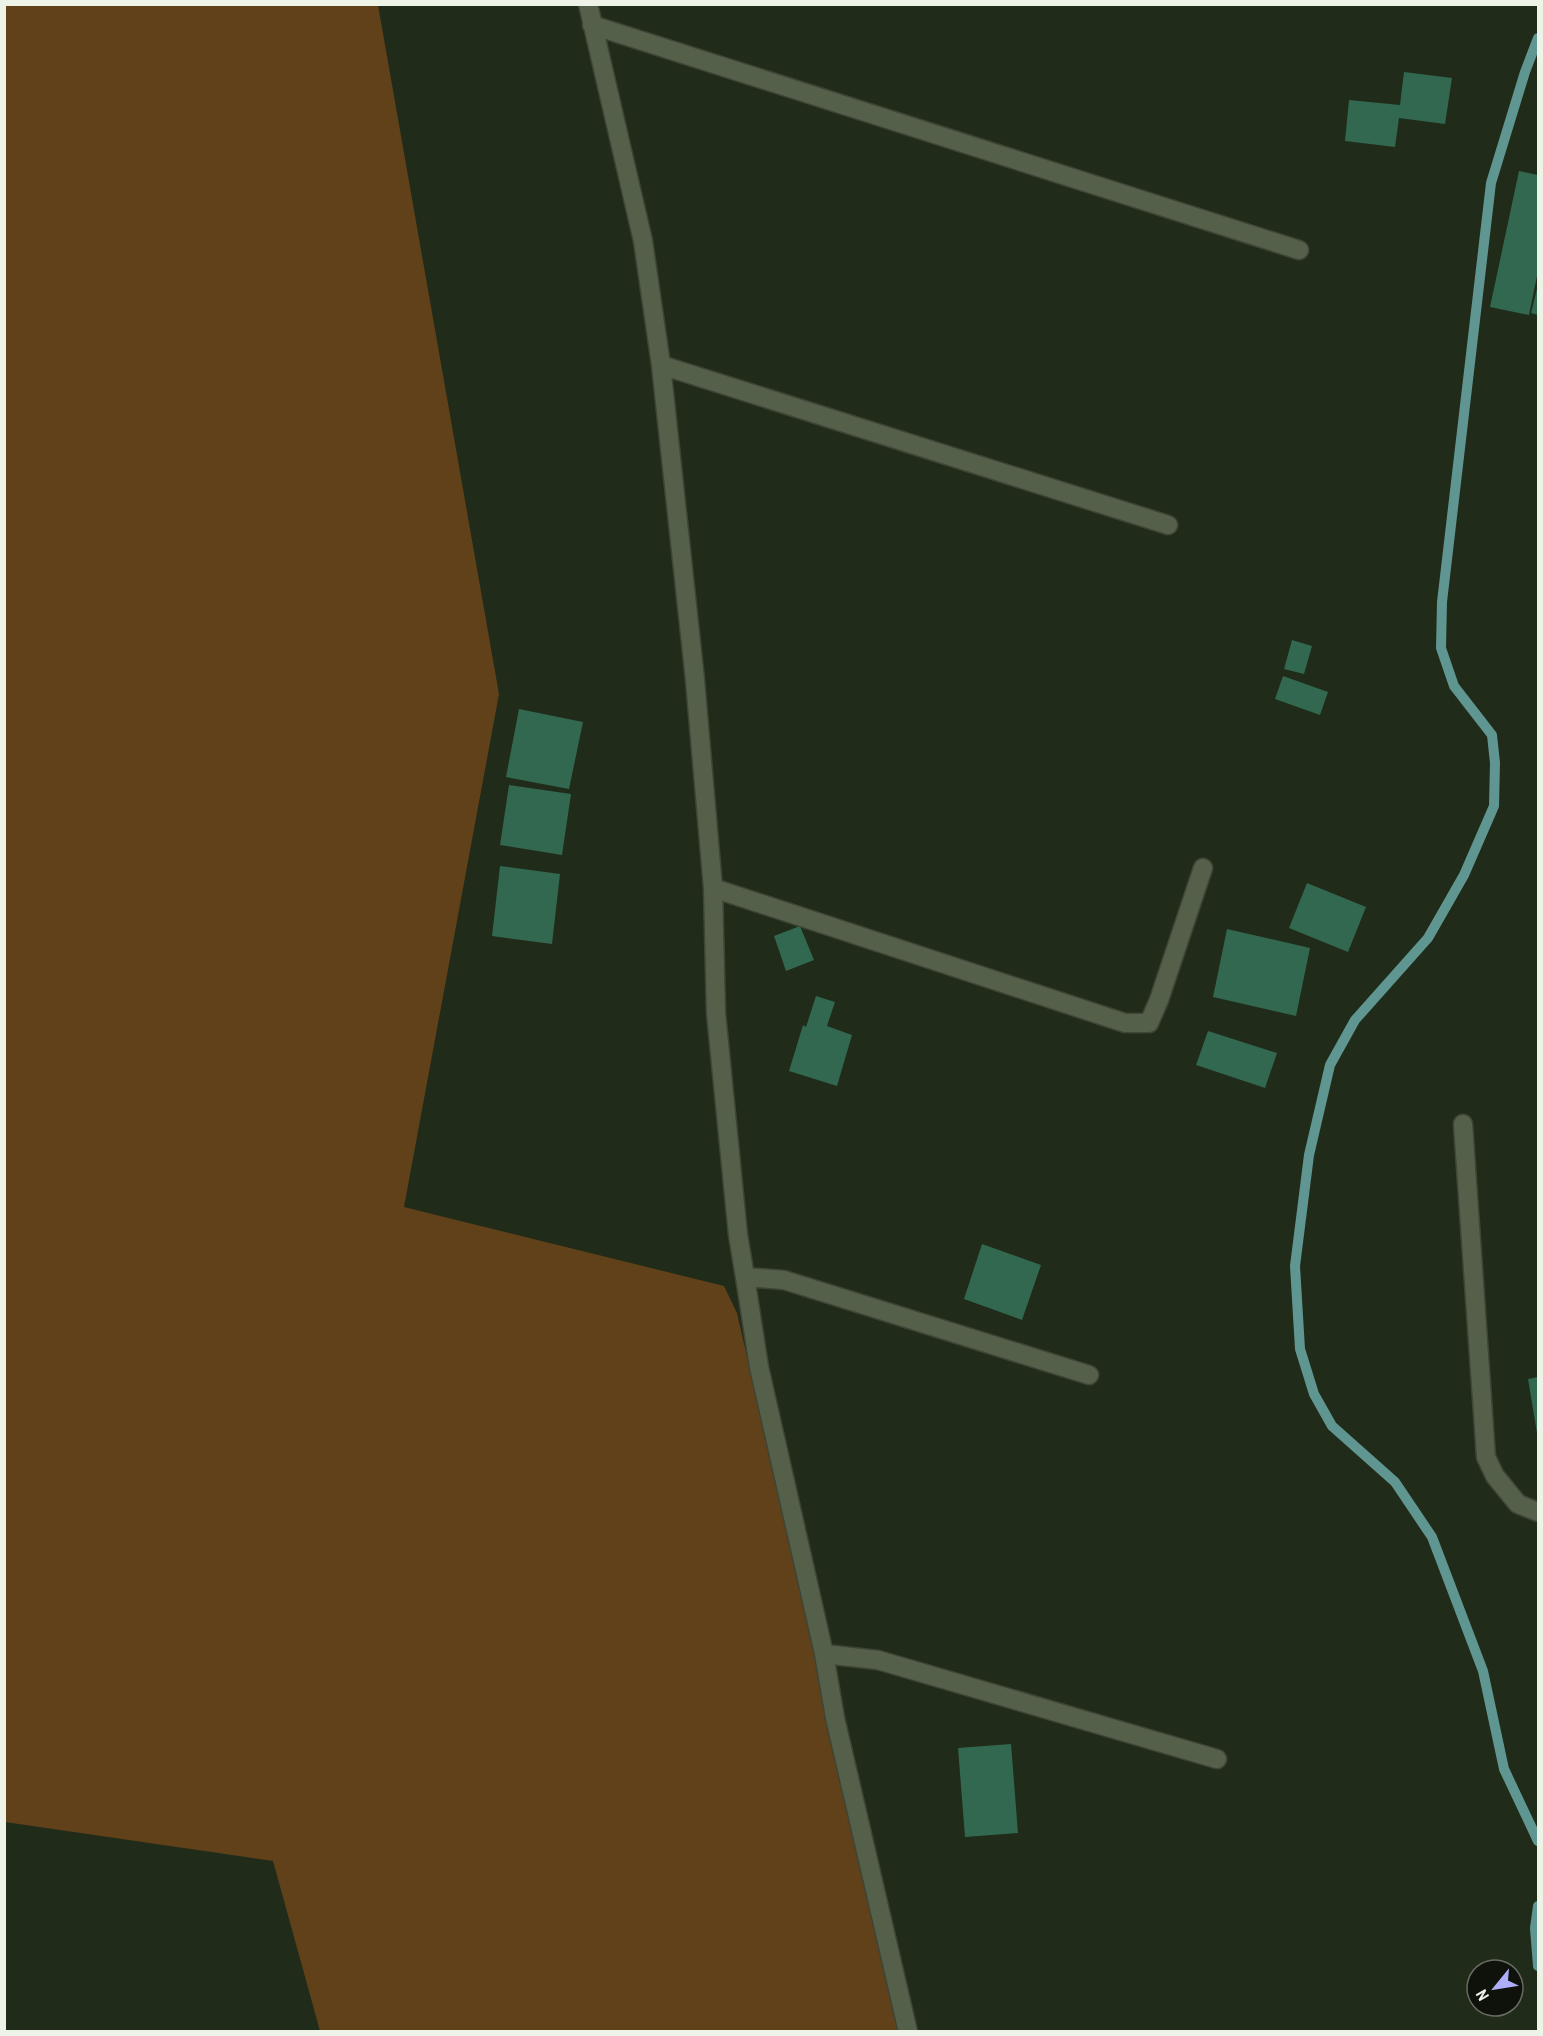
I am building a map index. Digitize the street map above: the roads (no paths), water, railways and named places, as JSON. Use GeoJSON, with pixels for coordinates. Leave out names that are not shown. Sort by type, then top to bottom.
{"type":"FeatureCollection","features":[{"type":"Feature","properties":{"kind":"street"},"geometry":{"type":"LineString","coordinates":[[588,4],[643,241],[662,365],[695,680],[713,888],[716,1013],[738,1235],[759,1367],[824,1654],[835,1718],[908,2031]]}},
{"type":"Feature","properties":{"kind":"street"},"geometry":{"type":"LineString","coordinates":[[592,24],[1299,250]]}},
{"type":"Feature","properties":{"kind":"street"},"geometry":{"type":"LineString","coordinates":[[662,365],[1168,525]]}},
{"type":"Feature","properties":{"kind":"street"},"geometry":{"type":"LineString","coordinates":[[713,888],[1125,1023],[1149,1023],[1159,1000],[1203,868]]}},
{"type":"Feature","properties":{"kind":"street"},"geometry":{"type":"LineString","coordinates":[[1463,1124],[1486,1457],[1495,1476],[1518,1504],[1539,1512]]}},
{"type":"Feature","properties":{"kind":"street"},"geometry":{"type":"LineString","coordinates":[[746,1277],[784,1280],[1089,1375]]}},
{"type":"Feature","properties":{"kind":"street"},"geometry":{"type":"LineString","coordinates":[[824,1654],[878,1660],[1217,1759]]}},
{"type":"Feature","properties":{"kind":"waterway"},"geometry":{"type":"LineString","coordinates":[[1538,38],[1525,72],[1491,183],[1442,602],[1441,648],[1454,686],[1492,735],[1495,763],[1494,806],[1464,875],[1428,938],[1355,1020],[1330,1065],[1309,1155],[1295,1266],[1300,1349],[1314,1394],[1332,1426],[1395,1482],[1432,1537],[1483,1671],[1504,1769],[1538,1841]]}},
{"type":"Feature","properties":{"kind":"waterway"},"geometry":{"type":"LineString","coordinates":[[1538,1906],[1535,1928],[1538,1966]]}}]}
